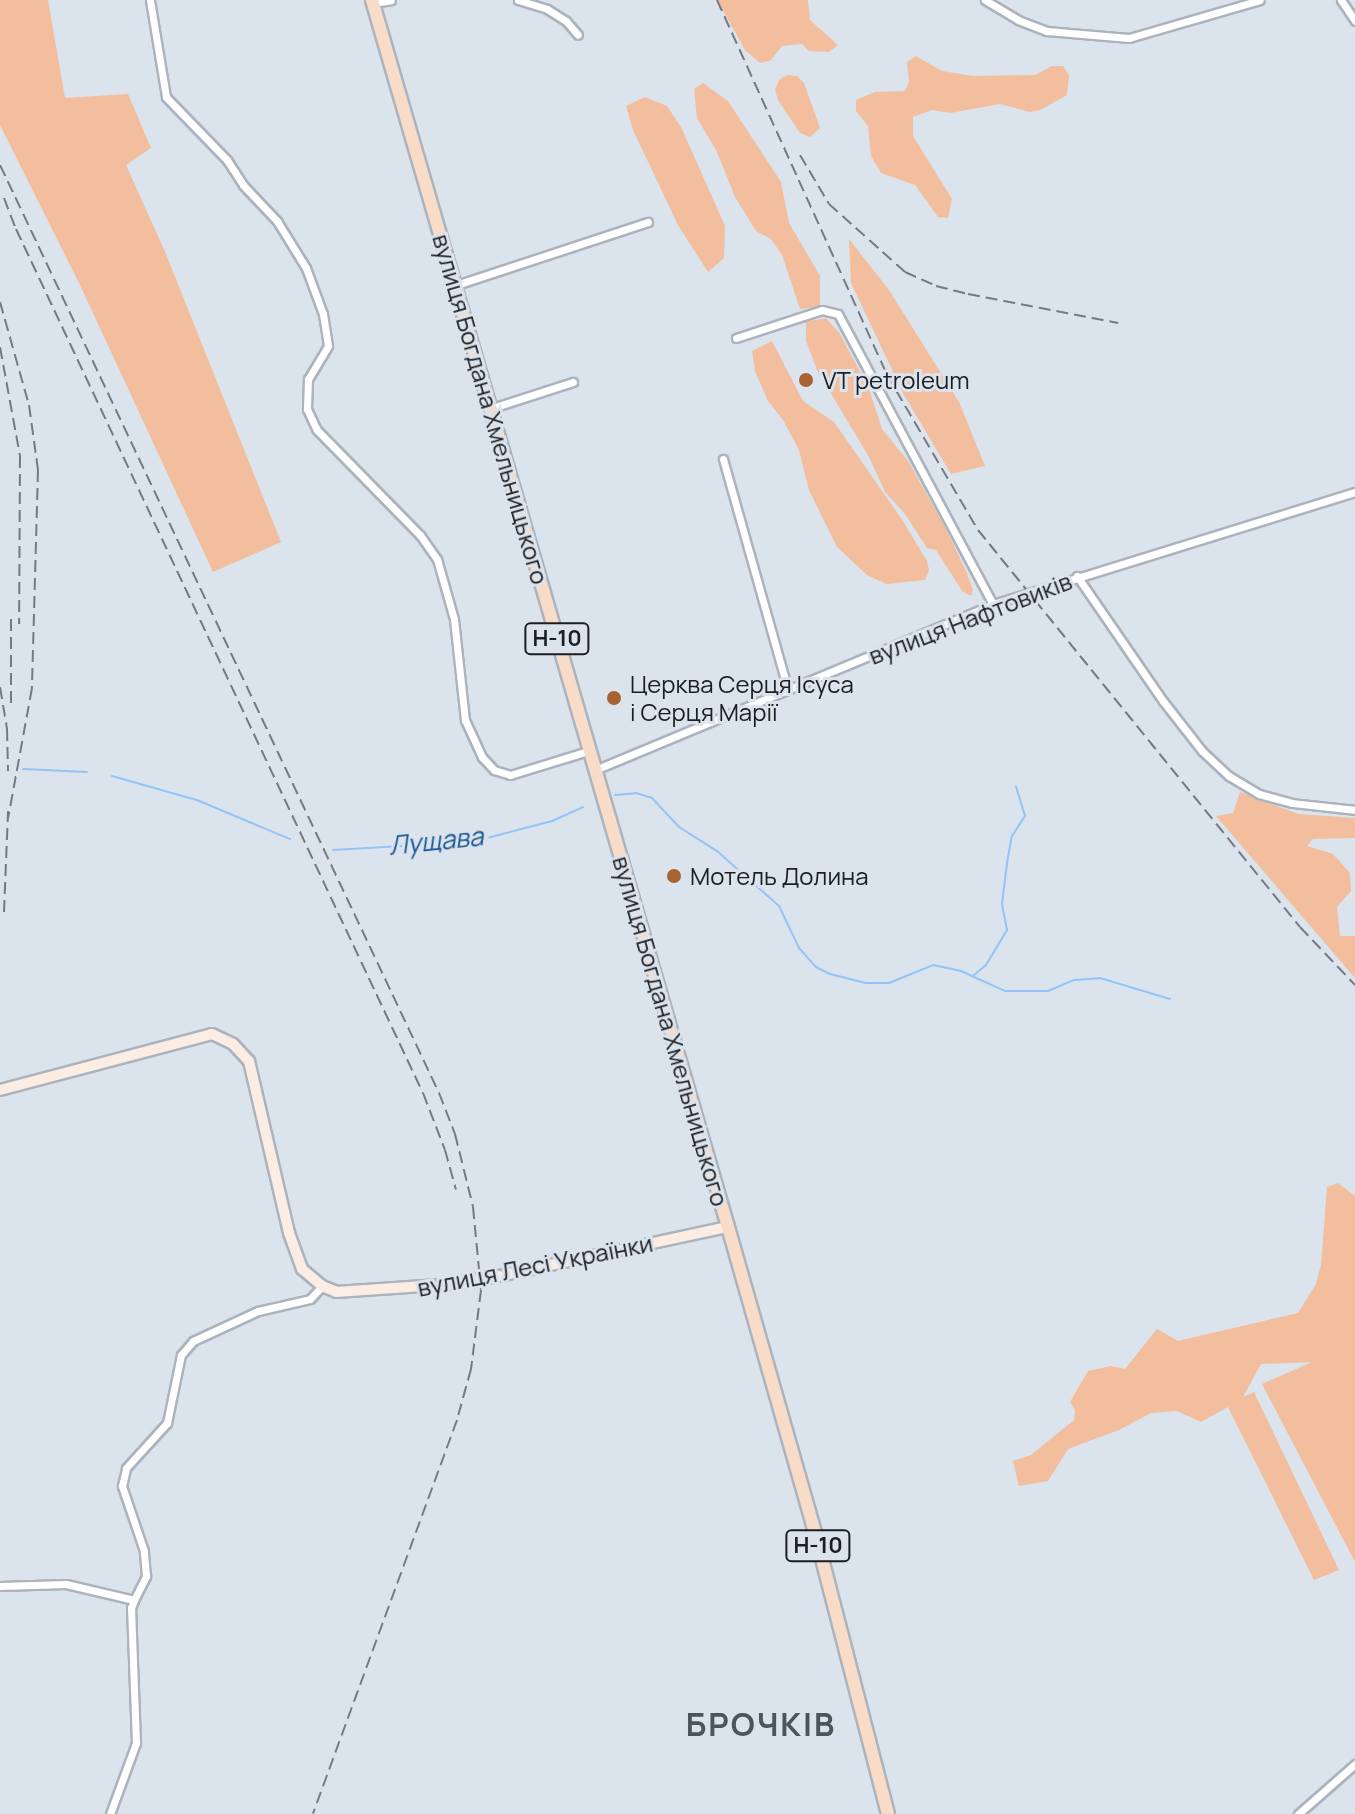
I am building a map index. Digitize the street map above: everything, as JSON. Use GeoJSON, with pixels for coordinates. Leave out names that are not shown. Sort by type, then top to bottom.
{"type":"FeatureCollection","features":[{"type":"Feature","properties":{"kind":"main road","name":"вулиця Богдана Хмельницького"},"geometry":{"type":"LineString","coordinates":[[372,2],[728,1227],[820,1551],[888,1814]]}},
{"type":"Feature","properties":{"kind":"street"},"geometry":{"type":"LineString","coordinates":[[150,0],[166,97],[227,160],[243,185],[277,221],[306,268],[323,314],[328,346],[308,379],[307,409],[317,430],[420,535],[437,559],[454,619],[465,720],[482,757],[494,770],[510,775],[588,751]]}},
{"type":"Feature","properties":{"kind":"street"},"geometry":{"type":"LineString","coordinates":[[372,2],[391,0]]}},
{"type":"Feature","properties":{"kind":"street"},"geometry":{"type":"LineString","coordinates":[[518,0],[548,4],[578,35]]}},
{"type":"Feature","properties":{"kind":"street"},"geometry":{"type":"LineString","coordinates":[[985,0],[1018,20],[1047,31],[1129,38],[1260,0]]}},
{"type":"Feature","properties":{"kind":"street"},"geometry":{"type":"LineString","coordinates":[[1341,0],[1355,21]]}},
{"type":"Feature","properties":{"kind":"street"},"geometry":{"type":"LineString","coordinates":[[456,285],[648,222]]}},
{"type":"Feature","properties":{"kind":"street"},"geometry":{"type":"LineString","coordinates":[[736,338],[822,310],[838,314],[993,604]]}},
{"type":"Feature","properties":{"kind":"street"},"geometry":{"type":"LineString","coordinates":[[492,408],[573,382]]}},
{"type":"Feature","properties":{"kind":"street"},"geometry":{"type":"LineString","coordinates":[[723,459],[788,690]]}},
{"type":"Feature","properties":{"kind":"street","name":"вулиця Нафтовиків"},"geometry":{"type":"LineString","coordinates":[[595,770],[993,604],[1355,492]]}},
{"type":"Feature","properties":{"kind":"street"},"geometry":{"type":"LineString","coordinates":[[1077,576],[1163,701],[1202,751],[1229,776],[1270,797],[1355,810]]}},
{"type":"Feature","properties":{"kind":"street"},"geometry":{"type":"LineString","coordinates":[[0,1090],[212,1034],[233,1044],[249,1061],[289,1233],[302,1269],[322,1286],[310,1299],[258,1311],[193,1341],[181,1355],[167,1423],[126,1468],[122,1486],[144,1551],[146,1576],[131,1608],[136,1743],[110,1814]]}},
{"type":"Feature","properties":{"kind":"street","name":"вулиця Лесі Українки"},"geometry":{"type":"LineString","coordinates":[[322,1286],[337,1292],[441,1285],[499,1276],[728,1227]]}},
{"type":"Feature","properties":{"kind":"street"},"geometry":{"type":"LineString","coordinates":[[0,1586],[66,1584],[134,1600]]}},
{"type":"Feature","properties":{"kind":"street"},"geometry":{"type":"LineString","coordinates":[[1298,1814],[1355,1764]]}},
{"type":"Feature","properties":{"kind":"shaded area"},"geometry":{"type":"Polygon","coordinates":[[[0,0],[48,0],[65,98],[128,94],[151,148],[126,165],[166,254],[281,542],[213,572],[80,285],[0,125],[0,0]]]}},
{"type":"Feature","properties":{"kind":"shaded area"},"geometry":{"type":"Polygon","coordinates":[[[717,0],[808,0],[810,20],[838,45],[829,52],[809,51],[802,44],[782,46],[770,61],[760,63],[745,50],[717,0]]]}},
{"type":"Feature","properties":{"kind":"shaded area"},"geometry":{"type":"Polygon","coordinates":[[[916,56],[942,71],[973,76],[1035,75],[1052,66],[1063,66],[1069,75],[1067,95],[1040,110],[1030,112],[1000,104],[950,113],[932,110],[913,117],[913,136],[952,199],[948,218],[938,217],[915,185],[881,173],[871,156],[868,126],[856,111],[856,100],[875,92],[905,91],[909,82],[907,62],[916,56]]]}},
{"type":"Feature","properties":{"kind":"shaded area"},"geometry":{"type":"Polygon","coordinates":[[[787,75],[797,76],[804,83],[820,128],[810,137],[800,133],[778,100],[775,90],[779,80],[787,75]]]}},
{"type":"Feature","properties":{"kind":"shaded area"},"geometry":{"type":"Polygon","coordinates":[[[703,83],[728,101],[781,182],[789,223],[820,276],[820,307],[800,309],[782,255],[771,239],[756,231],[735,197],[717,152],[697,118],[694,89],[703,83]]]}},
{"type":"Feature","properties":{"kind":"shaded area"},"geometry":{"type":"Polygon","coordinates":[[[645,97],[667,106],[681,127],[725,226],[724,258],[708,272],[678,225],[633,130],[626,106],[645,97]]]}},
{"type":"Feature","properties":{"kind":"shaded area"},"geometry":{"type":"Polygon","coordinates":[[[849,239],[889,290],[959,402],[985,466],[951,474],[904,395],[851,283],[849,239]]]}},
{"type":"Feature","properties":{"kind":"shaded area"},"geometry":{"type":"Polygon","coordinates":[[[826,318],[840,334],[869,389],[882,429],[908,461],[946,529],[966,571],[973,590],[971,596],[962,591],[936,550],[927,548],[905,514],[885,492],[869,457],[818,372],[806,341],[806,322],[826,318]]]}},
{"type":"Feature","properties":{"kind":"shaded area"},"geometry":{"type":"Polygon","coordinates":[[[772,341],[803,401],[834,422],[903,521],[927,561],[929,570],[925,580],[886,584],[867,575],[837,547],[809,490],[799,450],[783,420],[768,401],[755,371],[752,351],[772,341]]]}},
{"type":"Feature","properties":{"kind":"shaded area"},"geometry":{"type":"Polygon","coordinates":[[[1240,792],[1298,814],[1355,818],[1355,838],[1313,839],[1307,846],[1333,854],[1350,873],[1351,891],[1337,907],[1340,936],[1355,936],[1355,978],[1216,816],[1233,813],[1240,792]]]}},
{"type":"Feature","properties":{"kind":"shaded area"},"geometry":{"type":"Polygon","coordinates":[[[1338,1183],[1355,1196],[1355,1562],[1262,1384],[1312,1362],[1261,1364],[1243,1397],[1254,1392],[1339,1570],[1314,1580],[1228,1407],[1201,1422],[1177,1411],[1151,1413],[1119,1430],[1068,1449],[1048,1481],[1019,1486],[1013,1461],[1031,1455],[1074,1420],[1075,1410],[1070,1402],[1088,1371],[1111,1366],[1125,1369],[1157,1329],[1178,1341],[1298,1313],[1316,1284],[1321,1265],[1327,1187],[1338,1183]]]}},
{"type":"Feature","properties":{"kind":"waterway","name":"Лущава"},"geometry":{"type":"LineString","coordinates":[[23,769],[87,772]]}},
{"type":"Feature","properties":{"kind":"waterway","name":"Лущава"},"geometry":{"type":"LineString","coordinates":[[112,776],[197,800],[290,839]]}},
{"type":"Feature","properties":{"kind":"waterway"},"geometry":{"type":"LineString","coordinates":[[974,975],[986,965],[1007,930],[1002,904],[1007,863],[1012,836],[1025,816],[1016,786]]}},
{"type":"Feature","properties":{"kind":"waterway","name":"Лущава"},"geometry":{"type":"LineString","coordinates":[[615,795],[636,793],[652,798],[679,827],[717,851],[779,906],[799,948],[816,967],[830,974],[867,983],[889,983],[933,965],[961,971],[1005,991],[1048,991],[1074,980],[1100,978],[1170,999]]}},
{"type":"Feature","properties":{"kind":"waterway","name":"Лущава"},"geometry":{"type":"LineString","coordinates":[[333,850],[472,842],[552,821],[583,807]]}},
{"type":"Feature","properties":{"kind":"railway"},"geometry":{"type":"LineString","coordinates":[[717,0],[887,375],[978,530],[1300,927],[1355,985]]}},
{"type":"Feature","properties":{"kind":"railway"},"geometry":{"type":"LineString","coordinates":[[800,155],[829,204],[905,272],[936,286],[968,294],[1118,323]]}},
{"type":"Feature","properties":{"kind":"railway"},"geometry":{"type":"LineString","coordinates":[[0,165],[439,1093],[455,1134],[473,1207],[481,1290],[471,1369],[457,1420],[313,1814]]}},
{"type":"Feature","properties":{"kind":"railway"},"geometry":{"type":"LineString","coordinates":[[4,198],[423,1093],[445,1150],[456,1190]]}},
{"type":"Feature","properties":{"kind":"railway"},"geometry":{"type":"LineString","coordinates":[[0,302],[29,405],[38,470],[32,688],[8,819]]}},
{"type":"Feature","properties":{"kind":"railway"},"geometry":{"type":"LineString","coordinates":[[0,347],[20,456],[19,624]]}},
{"type":"Feature","properties":{"kind":"railway"},"geometry":{"type":"LineString","coordinates":[[11,619],[11,704]]}},
{"type":"Feature","properties":{"kind":"railway"},"geometry":{"type":"LineString","coordinates":[[0,687],[7,729],[8,771]]}},
{"type":"Feature","properties":{"kind":"railway"},"geometry":{"type":"LineString","coordinates":[[4,912],[8,811]]}},
{"type":"Feature","properties":{"kind":"place","name":"VT petroleum"},"geometry":{"type":"Point","coordinates":[806,380]}},
{"type":"Feature","properties":{"kind":"place","name":"Церква Серця Ісуса і Серця Марії"},"geometry":{"type":"Point","coordinates":[614,698]}},
{"type":"Feature","properties":{"kind":"place","name":"Мотель Долина"},"geometry":{"type":"Point","coordinates":[674,876]}},
{"type":"Feature","properties":{"kind":"district","name":"БРОЧКІВ"},"geometry":{"type":"Point","coordinates":[761,1724]}}]}
